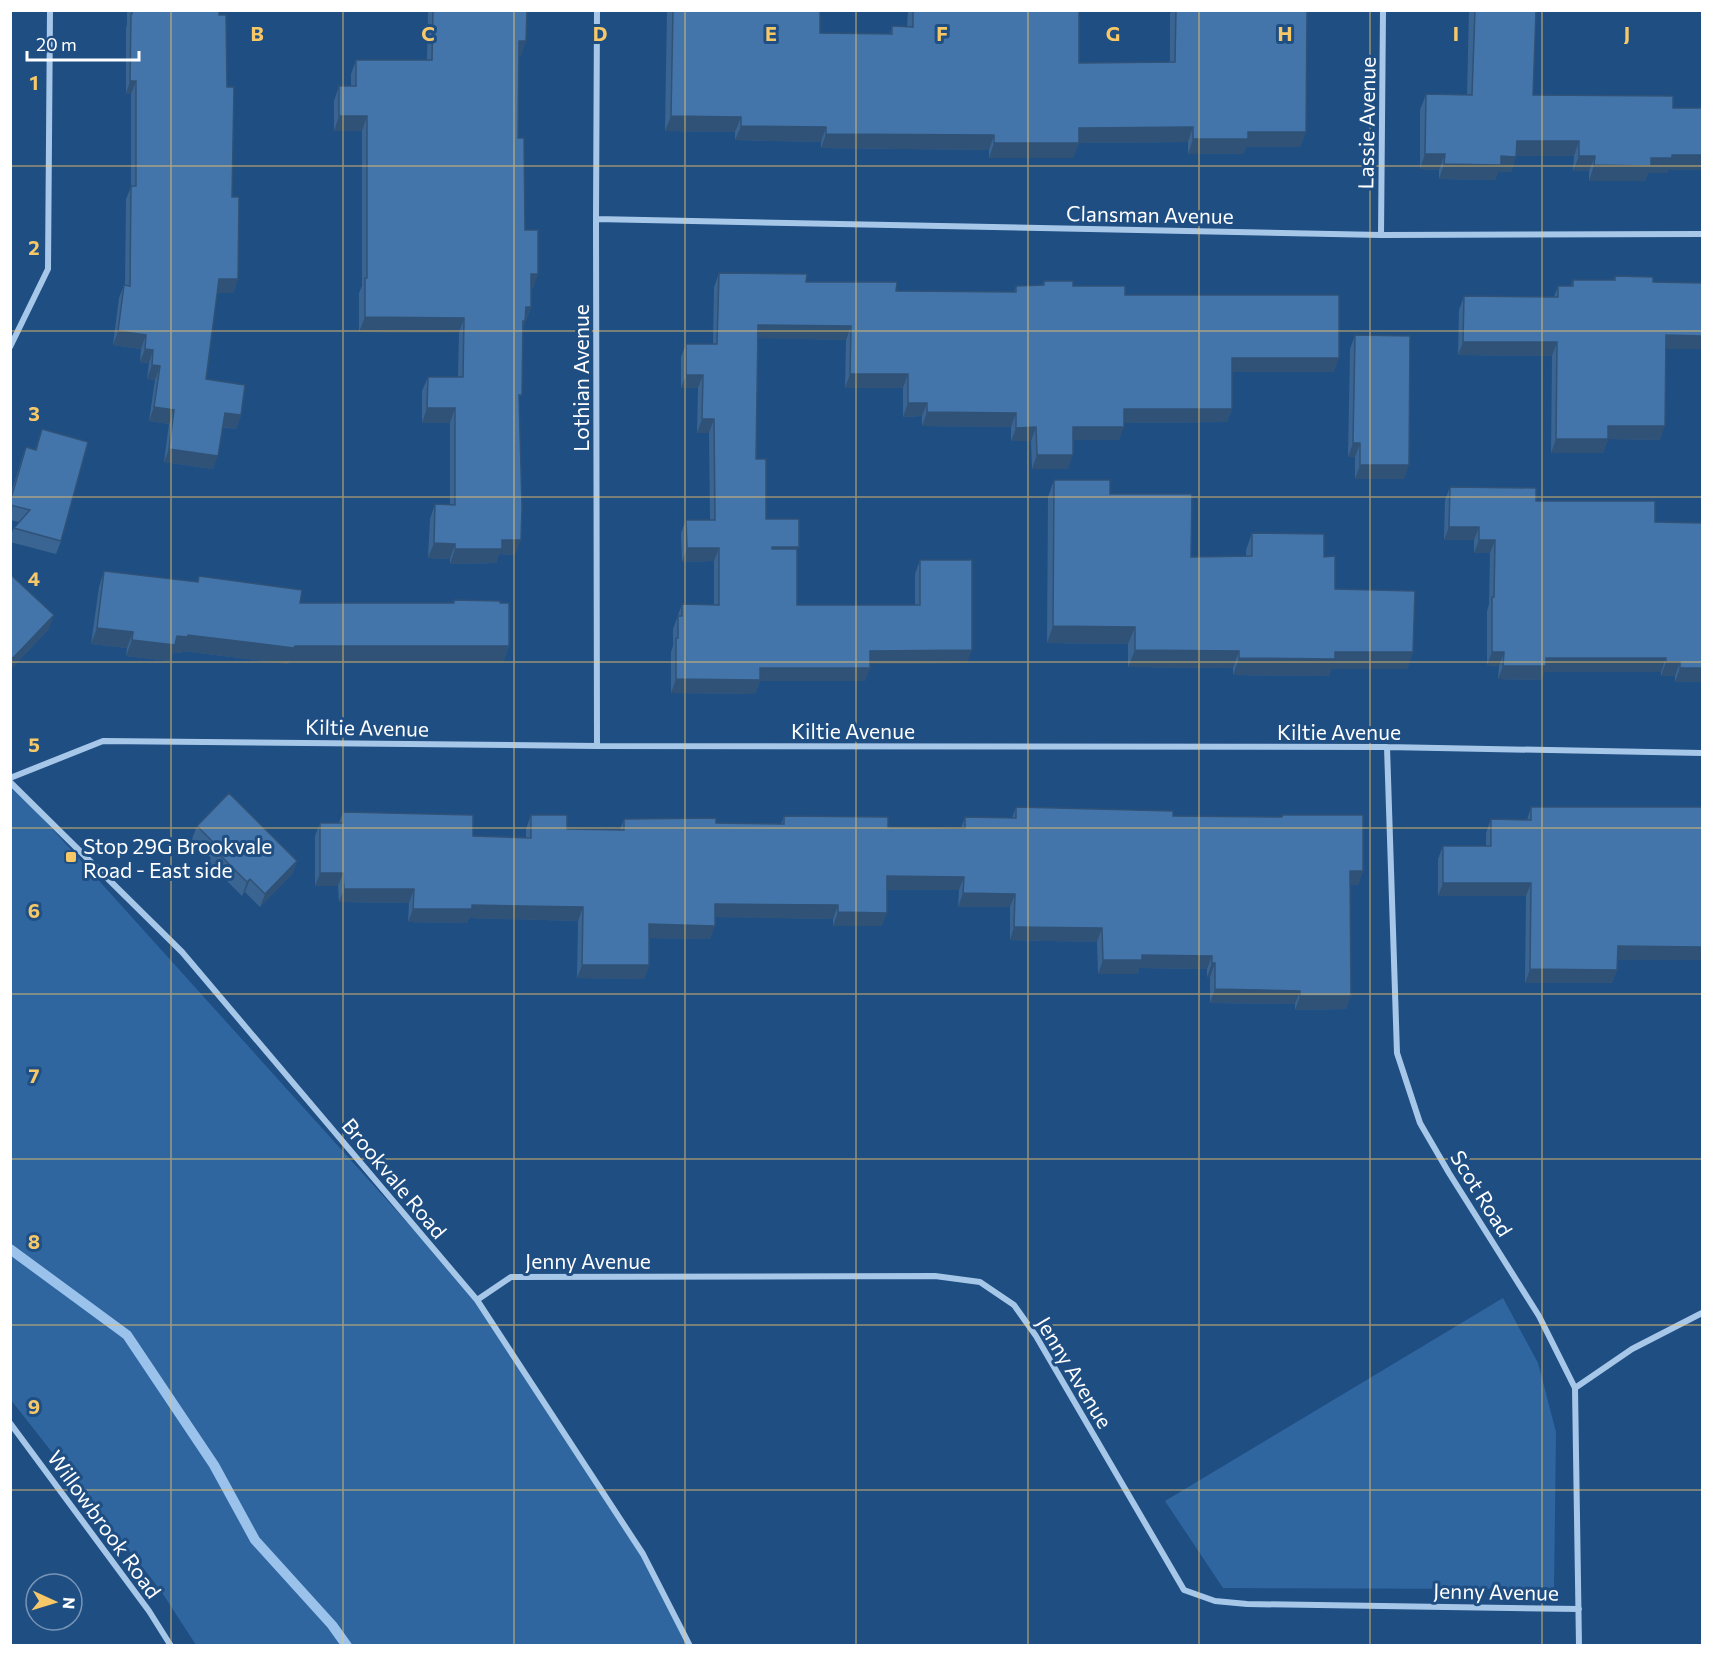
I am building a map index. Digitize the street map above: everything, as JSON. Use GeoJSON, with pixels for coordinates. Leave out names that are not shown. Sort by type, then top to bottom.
{"type":"FeatureCollection","features":[{"type":"Feature","properties":{"kind":"street"},"geometry":{"type":"LineString","coordinates":[[10,347],[48,269],[50,10]]}},
{"type":"Feature","properties":{"kind":"street","name":"Lothian Avenue"},"geometry":{"type":"LineString","coordinates":[[597,10],[597,746]]}},
{"type":"Feature","properties":{"kind":"street","name":"Lassie Avenue"},"geometry":{"type":"LineString","coordinates":[[1381,236],[1383,10]]}},
{"type":"Feature","properties":{"kind":"street","name":"Clansman Avenue"},"geometry":{"type":"LineString","coordinates":[[596,219],[1381,236],[1702,234]]}},
{"type":"Feature","properties":{"kind":"street","name":"Kiltie Avenue"},"geometry":{"type":"LineString","coordinates":[[10,780],[103,741],[597,746],[1387,747],[1702,753]]}},
{"type":"Feature","properties":{"kind":"street","name":"Scot Road"},"geometry":{"type":"LineString","coordinates":[[1387,747],[1397,1053],[1420,1123],[1539,1316],[1575,1388],[1579,1646]]}},
{"type":"Feature","properties":{"kind":"street","name":"Brookvale Road"},"geometry":{"type":"LineString","coordinates":[[10,780],[182,952],[477,1300],[643,1554],[690,1646]]}},
{"type":"Feature","properties":{"kind":"street","name":"Jenny Avenue"},"geometry":{"type":"LineString","coordinates":[[477,1300],[511,1277],[935,1276],[980,1282],[1014,1305],[1036,1336],[1184,1590],[1215,1601],[1247,1604],[1579,1608]]}},
{"type":"Feature","properties":{"kind":"street"},"geometry":{"type":"LineString","coordinates":[[1575,1388],[1632,1349],[1702,1313]]}},
{"type":"Feature","properties":{"kind":"street","name":"Willowbrook Road"},"geometry":{"type":"LineString","coordinates":[[10,1423],[149,1611],[171,1646]]}},
{"type":"Feature","properties":{"kind":"shaded area"},"geometry":{"type":"Polygon","coordinates":[[[10,782],[477,1300],[643,1554],[690,1645],[196,1645],[161,1591],[11,1400],[10,782]]]}},
{"type":"Feature","properties":{"kind":"shaded area"},"geometry":{"type":"Polygon","coordinates":[[[1503,1298],[1538,1363],[1556,1432],[1554,1589],[1223,1588],[1165,1501],[1503,1298]]]}},
{"type":"Feature","properties":{"kind":"building"},"geometry":{"type":"Polygon","coordinates":[[[132,10],[219,10],[219,15],[226,15],[227,87],[234,87],[232,197],[239,197],[238,279],[219,279],[206,379],[245,385],[241,415],[225,413],[218,456],[169,449],[174,410],[154,407],[160,366],[152,365],[153,350],[145,349],[146,335],[118,331],[124,285],[130,286],[131,186],[136,186],[136,81],[130,81],[132,10]]]}},
{"type":"Feature","properties":{"kind":"building"},"geometry":{"type":"Polygon","coordinates":[[[433,10],[527,10],[526,41],[519,41],[518,138],[524,138],[525,230],[538,230],[538,274],[531,274],[531,307],[526,307],[525,321],[523,321],[522,395],[519,395],[521,540],[502,540],[502,549],[455,549],[455,544],[434,543],[435,504],[455,505],[455,408],[427,408],[428,377],[463,377],[464,318],[365,317],[367,116],[339,116],[339,86],[356,86],[356,60],[432,60],[433,10]]]}},
{"type":"Feature","properties":{"kind":"building"},"geometry":{"type":"Polygon","coordinates":[[[673,10],[820,10],[820,33],[892,34],[892,26],[913,27],[913,10],[1079,10],[1079,63],[1175,62],[1176,10],[1307,10],[1306,132],[1248,132],[1248,139],[1193,139],[1193,127],[1079,128],[1079,143],[994,143],[994,135],[826,134],[826,127],[741,126],[741,117],[671,116],[673,10]]]}},
{"type":"Feature","properties":{"kind":"building"},"geometry":{"type":"Polygon","coordinates":[[[1475,10],[1536,10],[1533,95],[1673,96],[1673,108],[1702,108],[1702,155],[1651,158],[1651,166],[1594,165],[1595,156],[1579,156],[1579,141],[1517,141],[1516,157],[1501,156],[1501,165],[1444,164],[1445,154],[1425,154],[1426,94],[1472,95],[1475,10]]]}},
{"type":"Feature","properties":{"kind":"building"},"geometry":{"type":"Polygon","coordinates":[[[719,273],[807,274],[806,282],[897,282],[896,291],[1016,292],[1016,286],[1044,285],[1044,281],[1073,281],[1073,286],[1125,286],[1125,295],[1339,295],[1339,358],[1232,358],[1232,409],[1124,409],[1124,427],[1073,427],[1073,455],[1037,455],[1036,427],[1016,428],[1016,413],[927,412],[927,403],[908,403],[908,374],[850,374],[851,326],[758,325],[756,459],[766,459],[766,519],[799,519],[799,547],[772,547],[772,549],[797,549],[797,605],[920,605],[920,560],[972,560],[972,650],[870,651],[870,668],[760,668],[760,680],[676,679],[676,638],[678,638],[678,616],[682,616],[682,604],[719,605],[719,548],[687,548],[686,520],[715,520],[714,419],[702,419],[703,375],[686,375],[686,344],[717,344],[719,273]]]}},
{"type":"Feature","properties":{"kind":"building"},"geometry":{"type":"Polygon","coordinates":[[[1615,276],[1653,277],[1653,282],[1702,283],[1702,336],[1666,335],[1665,426],[1608,426],[1608,439],[1556,439],[1557,342],[1463,342],[1464,296],[1558,297],[1558,286],[1573,286],[1573,280],[1615,280],[1615,276]]]}},
{"type":"Feature","properties":{"kind":"building"},"geometry":{"type":"Polygon","coordinates":[[[1355,335],[1410,336],[1409,465],[1360,465],[1360,443],[1353,443],[1355,335]]]}},
{"type":"Feature","properties":{"kind":"building"},"geometry":{"type":"Polygon","coordinates":[[[42,429],[88,442],[61,541],[14,528],[30,510],[10,505],[26,447],[36,450],[42,429]]]}},
{"type":"Feature","properties":{"kind":"building"},"geometry":{"type":"Polygon","coordinates":[[[1054,480],[1110,480],[1110,494],[1192,494],[1191,557],[1252,556],[1252,533],[1324,534],[1324,557],[1335,556],[1335,589],[1415,591],[1413,652],[1335,652],[1335,659],[1239,658],[1239,651],[1135,650],[1135,627],[1053,626],[1054,480]]]}},
{"type":"Feature","properties":{"kind":"building"},"geometry":{"type":"Polygon","coordinates":[[[1450,487],[1536,488],[1536,501],[1655,501],[1655,522],[1702,523],[1702,668],[1680,668],[1680,662],[1666,662],[1666,658],[1546,658],[1546,666],[1503,666],[1504,652],[1492,652],[1495,540],[1479,540],[1479,527],[1449,527],[1450,487]]]}},
{"type":"Feature","properties":{"kind":"building"},"geometry":{"type":"Polygon","coordinates":[[[104,571],[198,582],[199,576],[302,590],[300,603],[500,601],[500,603],[509,603],[509,646],[295,646],[294,648],[188,635],[188,637],[177,636],[175,645],[132,640],[133,632],[97,628],[104,571]]]}},
{"type":"Feature","properties":{"kind":"building"},"geometry":{"type":"Polygon","coordinates":[[[10,574],[54,615],[13,658],[10,656],[10,574]]]}},
{"type":"Feature","properties":{"kind":"building"},"geometry":{"type":"Polygon","coordinates":[[[229,793],[297,861],[265,894],[250,879],[247,882],[214,849],[217,846],[197,826],[229,793]]]}},
{"type":"Feature","properties":{"kind":"building"},"geometry":{"type":"Polygon","coordinates":[[[1016,807],[1173,811],[1173,816],[1363,815],[1363,871],[1350,871],[1351,996],[1300,996],[1300,991],[1215,989],[1215,963],[1212,963],[1212,956],[1142,955],[1142,960],[1103,960],[1102,928],[1014,927],[1015,894],[963,893],[964,877],[887,876],[887,913],[838,912],[838,905],[715,904],[715,926],[649,924],[649,965],[582,965],[583,907],[472,905],[472,909],[413,909],[414,889],[344,889],[343,873],[320,873],[320,823],[343,823],[343,812],[473,815],[473,836],[531,838],[531,815],[567,815],[567,829],[624,830],[624,819],[716,818],[716,823],[784,824],[784,816],[888,817],[888,827],[965,828],[965,817],[1016,818],[1016,807]]]}},
{"type":"Feature","properties":{"kind":"building"},"geometry":{"type":"Polygon","coordinates":[[[1531,807],[1702,807],[1702,947],[1618,946],[1617,970],[1530,969],[1531,883],[1443,883],[1443,846],[1491,846],[1491,819],[1531,820],[1531,807]]]}},
{"type":"Feature","properties":{"kind":"waterway"},"geometry":{"type":"LineString","coordinates":[[10,1249],[127,1335],[214,1465],[255,1540],[332,1625],[347,1646]]}},
{"type":"Feature","properties":{"kind":"place","name":"Stop 29G Brookvale Road - East side"},"geometry":{"type":"Point","coordinates":[71,857]}}]}
